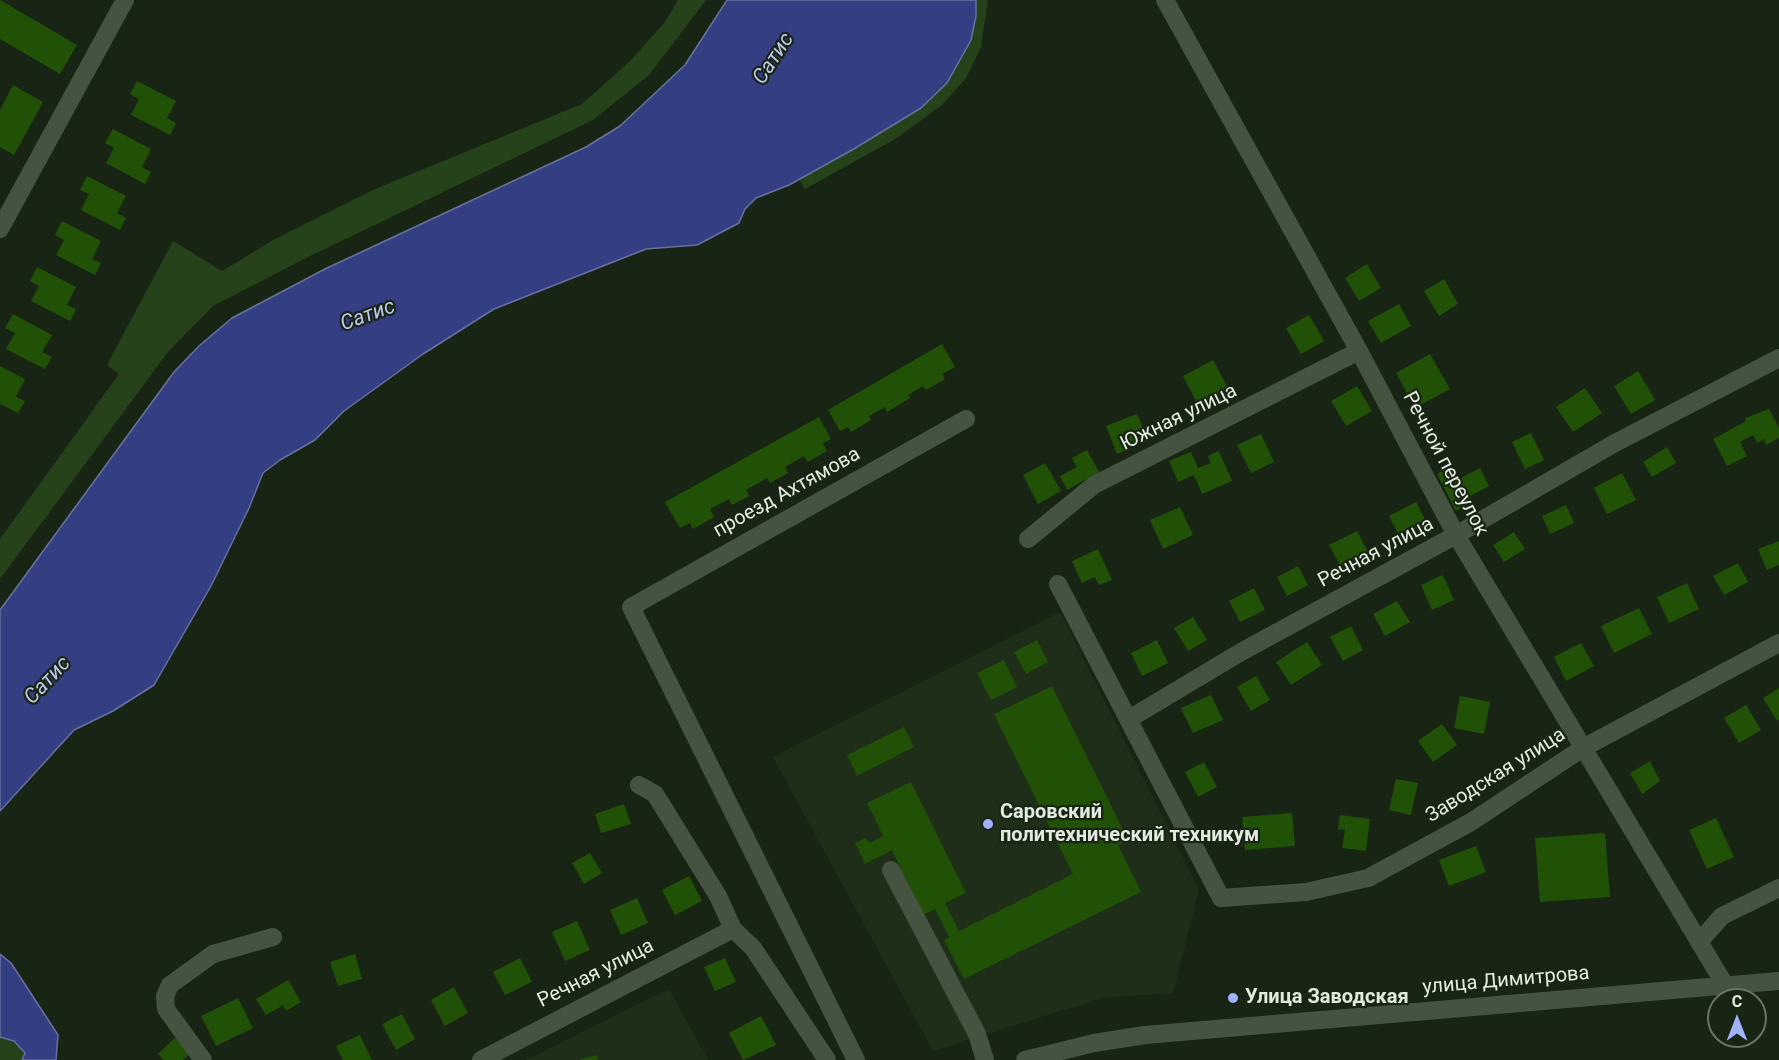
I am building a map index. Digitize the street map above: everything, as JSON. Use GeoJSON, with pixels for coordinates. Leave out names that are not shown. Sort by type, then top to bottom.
{"type":"FeatureCollection","features":[{"type":"Feature","properties":{"kind":"street"},"geometry":{"type":"LineString","coordinates":[[0,229],[125,0]]}},
{"type":"Feature","properties":{"kind":"street","name":"Речной переулок"},"geometry":{"type":"LineString","coordinates":[[1165,0],[1359,351],[1456,535],[1725,985]]}},
{"type":"Feature","properties":{"kind":"street","name":"Южная улица"},"geometry":{"type":"LineString","coordinates":[[1028,539],[1094,486],[1359,351]]}},
{"type":"Feature","properties":{"kind":"street","name":"Речная улица"},"geometry":{"type":"LineString","coordinates":[[1129,719],[1241,652],[1456,535],[1616,443],[1779,357]]}},
{"type":"Feature","properties":{"kind":"street","name":"проезд Ахтямова"},"geometry":{"type":"LineString","coordinates":[[856,1060],[630,607],[966,419]]}},
{"type":"Feature","properties":{"kind":"street"},"geometry":{"type":"LineString","coordinates":[[1058,584],[1129,719]]}},
{"type":"Feature","properties":{"kind":"street","name":"Заводская улица"},"geometry":{"type":"LineString","coordinates":[[1129,719],[1221,897],[1306,892],[1368,878],[1471,822],[1583,748],[1779,643]]}},
{"type":"Feature","properties":{"kind":"street"},"geometry":{"type":"LineString","coordinates":[[639,785],[655,794],[718,896],[733,929],[753,948],[827,1060]]}},
{"type":"Feature","properties":{"kind":"street"},"geometry":{"type":"LineString","coordinates":[[891,870],[977,1034],[985,1060]]}},
{"type":"Feature","properties":{"kind":"street"},"geometry":{"type":"LineString","coordinates":[[1699,942],[1722,916],[1779,888]]}},
{"type":"Feature","properties":{"kind":"street","name":"Речная улица"},"geometry":{"type":"LineString","coordinates":[[481,1060],[733,929]]}},
{"type":"Feature","properties":{"kind":"street"},"geometry":{"type":"LineString","coordinates":[[203,1060],[166,1009],[165,996],[170,985],[213,954],[273,936]]}},
{"type":"Feature","properties":{"kind":"street","name":"улица Димитрова"},"geometry":{"type":"LineString","coordinates":[[1035,1059],[1102,1042],[1145,1035],[1779,981]]}},
{"type":"Feature","properties":{"kind":"shaded area","name":"Саровский политехнический техникум"},"geometry":{"type":"Polygon","coordinates":[[[1060,612],[1199,890],[1173,993],[1102,998],[933,1051],[773,757],[1060,612]]]}},
{"type":"Feature","properties":{"kind":"shaded area"},"geometry":{"type":"Polygon","coordinates":[[[669,989],[708,1060],[525,1060],[669,989]]]}},
{"type":"Feature","properties":{"kind":"green space"},"geometry":{"type":"Polygon","coordinates":[[[678,0],[706,0],[649,75],[593,120],[304,259],[213,306],[168,352],[0,579],[0,539],[119,374],[107,365],[173,241],[222,271],[275,239],[375,189],[582,104],[629,62],[665,22],[678,0]]]}},
{"type":"Feature","properties":{"kind":"green space"},"geometry":{"type":"Polygon","coordinates":[[[976,0],[988,0],[981,47],[966,78],[942,105],[897,138],[805,189],[799,179],[921,108],[976,16],[976,0]]]}},
{"type":"Feature","properties":{"kind":"green space"},"geometry":{"type":"Polygon","coordinates":[[[0,1037],[14,1041],[25,1054],[22,1060],[0,1060],[0,1037]]]}},
{"type":"Feature","properties":{"kind":"water","name":"Сатис"},"geometry":{"type":"Polygon","coordinates":[[[727,0],[976,0],[976,16],[971,40],[947,83],[921,108],[789,185],[756,198],[745,209],[739,223],[697,245],[646,249],[494,309],[423,354],[344,411],[315,440],[280,460],[263,473],[249,508],[211,586],[154,685],[113,711],[74,730],[0,811],[0,610],[174,372],[199,346],[232,318],[325,269],[586,147],[620,126],[685,65],[727,0]]]}},
{"type":"Feature","properties":{"kind":"water"},"geometry":{"type":"Polygon","coordinates":[[[0,954],[11,963],[58,1035],[56,1060],[22,1060],[25,1053],[14,1041],[0,1037],[0,954]]]}},
{"type":"Feature","properties":{"kind":"building"},"geometry":{"type":"Polygon","coordinates":[[[0,0],[77,45],[60,74],[0,39],[0,0]]]}},
{"type":"Feature","properties":{"kind":"building"},"geometry":{"type":"Polygon","coordinates":[[[137,81],[176,101],[167,118],[176,123],[170,135],[131,115],[139,99],[130,94],[137,81]]]}},
{"type":"Feature","properties":{"kind":"building"},"geometry":{"type":"Polygon","coordinates":[[[13,85],[43,102],[14,155],[0,147],[0,110],[13,85]]]}},
{"type":"Feature","properties":{"kind":"building"},"geometry":{"type":"Polygon","coordinates":[[[113,129],[151,149],[142,167],[151,172],[145,184],[106,163],[114,148],[105,143],[113,129]]]}},
{"type":"Feature","properties":{"kind":"building"},"geometry":{"type":"Polygon","coordinates":[[[87,176],[126,196],[117,213],[126,218],[120,230],[81,210],[89,194],[80,190],[87,176]]]}},
{"type":"Feature","properties":{"kind":"building"},"geometry":{"type":"Polygon","coordinates":[[[62,221],[101,241],[92,259],[101,263],[95,275],[56,255],[64,240],[55,235],[62,221]]]}},
{"type":"Feature","properties":{"kind":"building"},"geometry":{"type":"Polygon","coordinates":[[[1367,264],[1381,288],[1359,301],[1345,278],[1367,264]]]}},
{"type":"Feature","properties":{"kind":"building"},"geometry":{"type":"Polygon","coordinates":[[[37,267],[76,287],[67,305],[76,309],[70,321],[31,301],[39,286],[30,281],[37,267]]]}},
{"type":"Feature","properties":{"kind":"building"},"geometry":{"type":"Polygon","coordinates":[[[1444,279],[1458,304],[1439,316],[1424,291],[1444,279]]]}},
{"type":"Feature","properties":{"kind":"building"},"geometry":{"type":"Polygon","coordinates":[[[1399,304],[1411,326],[1381,343],[1368,321],[1399,304]]]}},
{"type":"Feature","properties":{"kind":"building"},"geometry":{"type":"Polygon","coordinates":[[[13,314],[52,335],[42,352],[52,357],[45,369],[6,349],[15,333],[5,328],[13,314]]]}},
{"type":"Feature","properties":{"kind":"building"},"geometry":{"type":"Polygon","coordinates":[[[1309,315],[1324,341],[1301,354],[1286,328],[1309,315]]]}},
{"type":"Feature","properties":{"kind":"building"},"geometry":{"type":"Polygon","coordinates":[[[942,344],[955,367],[942,374],[945,379],[926,390],[923,386],[908,395],[910,398],[887,412],[885,407],[869,416],[871,420],[851,432],[848,427],[840,431],[828,410],[942,344]]]}},
{"type":"Feature","properties":{"kind":"building"},"geometry":{"type":"Polygon","coordinates":[[[1430,354],[1450,389],[1415,408],[1396,373],[1430,354]]]}},
{"type":"Feature","properties":{"kind":"building"},"geometry":{"type":"Polygon","coordinates":[[[1213,360],[1229,390],[1199,407],[1183,376],[1213,360]]]}},
{"type":"Feature","properties":{"kind":"building"},"geometry":{"type":"Polygon","coordinates":[[[0,366],[25,379],[16,397],[25,401],[18,413],[0,404],[0,366]]]}},
{"type":"Feature","properties":{"kind":"building"},"geometry":{"type":"Polygon","coordinates":[[[1638,371],[1655,400],[1631,414],[1614,386],[1638,371]]]}},
{"type":"Feature","properties":{"kind":"building"},"geometry":{"type":"Polygon","coordinates":[[[1357,386],[1372,411],[1346,426],[1331,401],[1357,386]]]}},
{"type":"Feature","properties":{"kind":"building"},"geometry":{"type":"Polygon","coordinates":[[[1585,388],[1602,413],[1573,432],[1556,407],[1585,388]]]}},
{"type":"Feature","properties":{"kind":"building"},"geometry":{"type":"Polygon","coordinates":[[[1769,409],[1779,428],[1779,438],[1766,445],[1764,439],[1757,443],[1753,435],[1740,442],[1747,456],[1727,466],[1713,439],[1746,421],[1745,418],[1769,409]]]}},
{"type":"Feature","properties":{"kind":"building"},"geometry":{"type":"Polygon","coordinates":[[[1137,414],[1148,441],[1117,454],[1106,426],[1137,414]]]}},
{"type":"Feature","properties":{"kind":"building"},"geometry":{"type":"Polygon","coordinates":[[[819,417],[831,439],[823,443],[827,451],[808,462],[804,456],[785,467],[788,473],[770,483],[767,478],[746,490],[749,496],[732,505],[729,499],[710,509],[714,517],[693,529],[690,523],[680,528],[665,502],[819,417]]]}},
{"type":"Feature","properties":{"kind":"building"},"geometry":{"type":"Polygon","coordinates":[[[1531,433],[1544,460],[1525,469],[1512,442],[1531,433]]]}},
{"type":"Feature","properties":{"kind":"building"},"geometry":{"type":"Polygon","coordinates":[[[1261,434],[1274,462],[1251,473],[1237,445],[1261,434]]]}},
{"type":"Feature","properties":{"kind":"building"},"geometry":{"type":"Polygon","coordinates":[[[1667,447],[1676,463],[1652,477],[1643,462],[1667,447]]]}},
{"type":"Feature","properties":{"kind":"building"},"geometry":{"type":"Polygon","coordinates":[[[1087,450],[1099,472],[1067,490],[1060,476],[1077,467],[1072,458],[1087,450]]]}},
{"type":"Feature","properties":{"kind":"building"},"geometry":{"type":"Polygon","coordinates":[[[1219,451],[1232,481],[1202,494],[1194,475],[1178,482],[1169,461],[1191,452],[1198,468],[1211,463],[1208,456],[1219,451]]]}},
{"type":"Feature","properties":{"kind":"building"},"geometry":{"type":"Polygon","coordinates":[[[1045,463],[1061,491],[1038,504],[1023,475],[1045,463]]]}},
{"type":"Feature","properties":{"kind":"building"},"geometry":{"type":"Polygon","coordinates":[[[1451,466],[1459,479],[1480,468],[1489,486],[1470,496],[1473,502],[1456,511],[1437,474],[1451,466]]]}},
{"type":"Feature","properties":{"kind":"building"},"geometry":{"type":"Polygon","coordinates":[[[1622,473],[1636,500],[1607,514],[1594,488],[1622,473]]]}},
{"type":"Feature","properties":{"kind":"building"},"geometry":{"type":"Polygon","coordinates":[[[1416,502],[1427,523],[1400,537],[1389,516],[1416,502]]]}},
{"type":"Feature","properties":{"kind":"building"},"geometry":{"type":"Polygon","coordinates":[[[1566,505],[1574,523],[1550,534],[1542,516],[1566,505]]]}},
{"type":"Feature","properties":{"kind":"building"},"geometry":{"type":"Polygon","coordinates":[[[1180,507],[1193,535],[1163,549],[1150,520],[1180,507]]]}},
{"type":"Feature","properties":{"kind":"building"},"geometry":{"type":"Polygon","coordinates":[[[1357,531],[1369,554],[1342,569],[1329,545],[1357,531]]]}},
{"type":"Feature","properties":{"kind":"building"},"geometry":{"type":"Polygon","coordinates":[[[1514,532],[1525,549],[1504,562],[1493,545],[1514,532]]]}},
{"type":"Feature","properties":{"kind":"building"},"geometry":{"type":"Polygon","coordinates":[[[1779,541],[1779,565],[1767,570],[1758,549],[1779,541]]]}},
{"type":"Feature","properties":{"kind":"building"},"geometry":{"type":"Polygon","coordinates":[[[1098,549],[1112,580],[1099,585],[1095,577],[1082,583],[1072,561],[1098,549]]]}},
{"type":"Feature","properties":{"kind":"building"},"geometry":{"type":"Polygon","coordinates":[[[1738,563],[1748,582],[1724,595],[1713,576],[1738,563]]]}},
{"type":"Feature","properties":{"kind":"building"},"geometry":{"type":"Polygon","coordinates":[[[1298,566],[1308,585],[1287,596],[1277,577],[1298,566]]]}},
{"type":"Feature","properties":{"kind":"building"},"geometry":{"type":"Polygon","coordinates":[[[1443,575],[1454,600],[1432,610],[1421,585],[1443,575]]]}},
{"type":"Feature","properties":{"kind":"building"},"geometry":{"type":"Polygon","coordinates":[[[1687,583],[1699,609],[1669,623],[1657,597],[1687,583]]]}},
{"type":"Feature","properties":{"kind":"building"},"geometry":{"type":"Polygon","coordinates":[[[1254,588],[1265,610],[1240,622],[1229,601],[1254,588]]]}},
{"type":"Feature","properties":{"kind":"building"},"geometry":{"type":"Polygon","coordinates":[[[1397,601],[1410,622],[1385,636],[1373,614],[1397,601]]]}},
{"type":"Feature","properties":{"kind":"building"},"geometry":{"type":"Polygon","coordinates":[[[1639,608],[1652,634],[1614,653],[1601,626],[1639,608]]]}},
{"type":"Feature","properties":{"kind":"building"},"geometry":{"type":"Polygon","coordinates":[[[1193,617],[1207,640],[1188,651],[1174,628],[1193,617]]]}},
{"type":"Feature","properties":{"kind":"building"},"geometry":{"type":"Polygon","coordinates":[[[1351,626],[1363,650],[1343,661],[1330,637],[1351,626]]]}},
{"type":"Feature","properties":{"kind":"building"},"geometry":{"type":"Polygon","coordinates":[[[1037,640],[1048,662],[1026,674],[1014,652],[1037,640]]]}},
{"type":"Feature","properties":{"kind":"building"},"geometry":{"type":"Polygon","coordinates":[[[1157,640],[1168,663],[1142,676],[1131,653],[1157,640]]]}},
{"type":"Feature","properties":{"kind":"building"},"geometry":{"type":"Polygon","coordinates":[[[1307,642],[1322,665],[1291,685],[1276,662],[1307,642]]]}},
{"type":"Feature","properties":{"kind":"building"},"geometry":{"type":"Polygon","coordinates":[[[1581,643],[1594,666],[1566,681],[1554,657],[1581,643]]]}},
{"type":"Feature","properties":{"kind":"building"},"geometry":{"type":"Polygon","coordinates":[[[1004,660],[1017,687],[991,700],[977,673],[1004,660]]]}},
{"type":"Feature","properties":{"kind":"building"},"geometry":{"type":"Polygon","coordinates":[[[1256,676],[1270,700],[1251,711],[1237,687],[1256,676]]]}},
{"type":"Feature","properties":{"kind":"building"},"geometry":{"type":"Polygon","coordinates":[[[1052,686],[1128,840],[1118,845],[1141,892],[964,979],[944,940],[949,937],[935,909],[923,915],[892,850],[865,864],[855,843],[866,838],[869,843],[883,836],[867,803],[911,782],[966,893],[945,903],[959,931],[1073,874],[994,714],[1052,686]]]}},
{"type":"Feature","properties":{"kind":"building"},"geometry":{"type":"Polygon","coordinates":[[[1779,688],[1779,719],[1777,721],[1763,698],[1779,688]]]}},
{"type":"Feature","properties":{"kind":"building"},"geometry":{"type":"Polygon","coordinates":[[[1211,695],[1223,720],[1193,733],[1181,708],[1211,695]]]}},
{"type":"Feature","properties":{"kind":"building"},"geometry":{"type":"Polygon","coordinates":[[[1460,696],[1490,702],[1484,734],[1454,728],[1460,696]]]}},
{"type":"Feature","properties":{"kind":"building"},"geometry":{"type":"Polygon","coordinates":[[[1746,705],[1761,730],[1739,743],[1724,718],[1746,705]]]}},
{"type":"Feature","properties":{"kind":"building"},"geometry":{"type":"Polygon","coordinates":[[[1442,724],[1457,745],[1433,762],[1418,741],[1442,724]]]}},
{"type":"Feature","properties":{"kind":"building"},"geometry":{"type":"Polygon","coordinates":[[[904,727],[914,747],[857,776],[847,755],[904,727]]]}},
{"type":"Feature","properties":{"kind":"building"},"geometry":{"type":"Polygon","coordinates":[[[1650,761],[1660,781],[1642,794],[1630,773],[1650,761]]]}},
{"type":"Feature","properties":{"kind":"building"},"geometry":{"type":"Polygon","coordinates":[[[1204,762],[1217,787],[1198,797],[1185,772],[1204,762]]]}},
{"type":"Feature","properties":{"kind":"building"},"geometry":{"type":"Polygon","coordinates":[[[1396,779],[1418,783],[1411,815],[1389,810],[1396,779]]]}},
{"type":"Feature","properties":{"kind":"building"},"geometry":{"type":"Polygon","coordinates":[[[624,804],[631,824],[601,833],[595,814],[624,804]]]}},
{"type":"Feature","properties":{"kind":"building"},"geometry":{"type":"Polygon","coordinates":[[[1292,813],[1295,846],[1245,850],[1242,817],[1292,813]]]}},
{"type":"Feature","properties":{"kind":"building"},"geometry":{"type":"Polygon","coordinates":[[[1340,815],[1370,819],[1366,851],[1342,848],[1345,830],[1338,829],[1340,815]]]}},
{"type":"Feature","properties":{"kind":"building"},"geometry":{"type":"Polygon","coordinates":[[[1716,818],[1734,857],[1707,869],[1689,830],[1716,818]]]}},
{"type":"Feature","properties":{"kind":"building"},"geometry":{"type":"Polygon","coordinates":[[[1605,833],[1610,897],[1540,902],[1535,838],[1605,833]]]}},
{"type":"Feature","properties":{"kind":"building"},"geometry":{"type":"Polygon","coordinates":[[[1476,846],[1486,872],[1449,886],[1439,860],[1476,846]]]}},
{"type":"Feature","properties":{"kind":"building"},"geometry":{"type":"Polygon","coordinates":[[[590,853],[602,873],[584,884],[572,863],[590,853]]]}},
{"type":"Feature","properties":{"kind":"building"},"geometry":{"type":"Polygon","coordinates":[[[689,876],[702,901],[675,915],[662,890],[689,876]]]}},
{"type":"Feature","properties":{"kind":"building"},"geometry":{"type":"Polygon","coordinates":[[[637,898],[648,923],[621,935],[610,910],[637,898]]]}},
{"type":"Feature","properties":{"kind":"building"},"geometry":{"type":"Polygon","coordinates":[[[577,921],[590,950],[565,961],[552,932],[577,921]]]}},
{"type":"Feature","properties":{"kind":"building"},"geometry":{"type":"Polygon","coordinates":[[[355,954],[362,979],[338,986],[330,962],[355,954]]]}},
{"type":"Feature","properties":{"kind":"building"},"geometry":{"type":"Polygon","coordinates":[[[520,958],[532,982],[505,995],[493,972],[520,958]]]}},
{"type":"Feature","properties":{"kind":"building"},"geometry":{"type":"Polygon","coordinates":[[[725,958],[736,982],[715,991],[704,967],[725,958]]]}},
{"type":"Feature","properties":{"kind":"building"},"geometry":{"type":"Polygon","coordinates":[[[288,980],[301,1002],[286,1011],[283,1005],[266,1015],[256,999],[288,980]]]}},
{"type":"Feature","properties":{"kind":"building"},"geometry":{"type":"Polygon","coordinates":[[[454,987],[468,1013],[445,1026],[431,1000],[454,987]]]}},
{"type":"Feature","properties":{"kind":"building"},"geometry":{"type":"Polygon","coordinates":[[[238,998],[253,1028],[216,1046],[201,1016],[238,998]]]}},
{"type":"Feature","properties":{"kind":"building"},"geometry":{"type":"Polygon","coordinates":[[[402,1014],[415,1039],[396,1050],[382,1024],[402,1014]]]}},
{"type":"Feature","properties":{"kind":"building"},"geometry":{"type":"Polygon","coordinates":[[[761,1016],[776,1045],[743,1060],[729,1033],[761,1016]]]}},
{"type":"Feature","properties":{"kind":"building"},"geometry":{"type":"Polygon","coordinates":[[[360,1035],[372,1060],[343,1060],[336,1046],[360,1035]]]}},
{"type":"Feature","properties":{"kind":"building"},"geometry":{"type":"Polygon","coordinates":[[[177,1036],[192,1052],[183,1060],[164,1060],[158,1054],[177,1036]]]}},
{"type":"Feature","properties":{"kind":"building"},"geometry":{"type":"Polygon","coordinates":[[[597,1055],[598,1060],[581,1060],[581,1059],[597,1055]]]}},
{"type":"Feature","properties":{"kind":"place","name":"Саровский политехнический техникум"},"geometry":{"type":"Point","coordinates":[988,824]}},
{"type":"Feature","properties":{"kind":"place","name":"Улица Заводская"},"geometry":{"type":"Point","coordinates":[1233,998]}}]}
